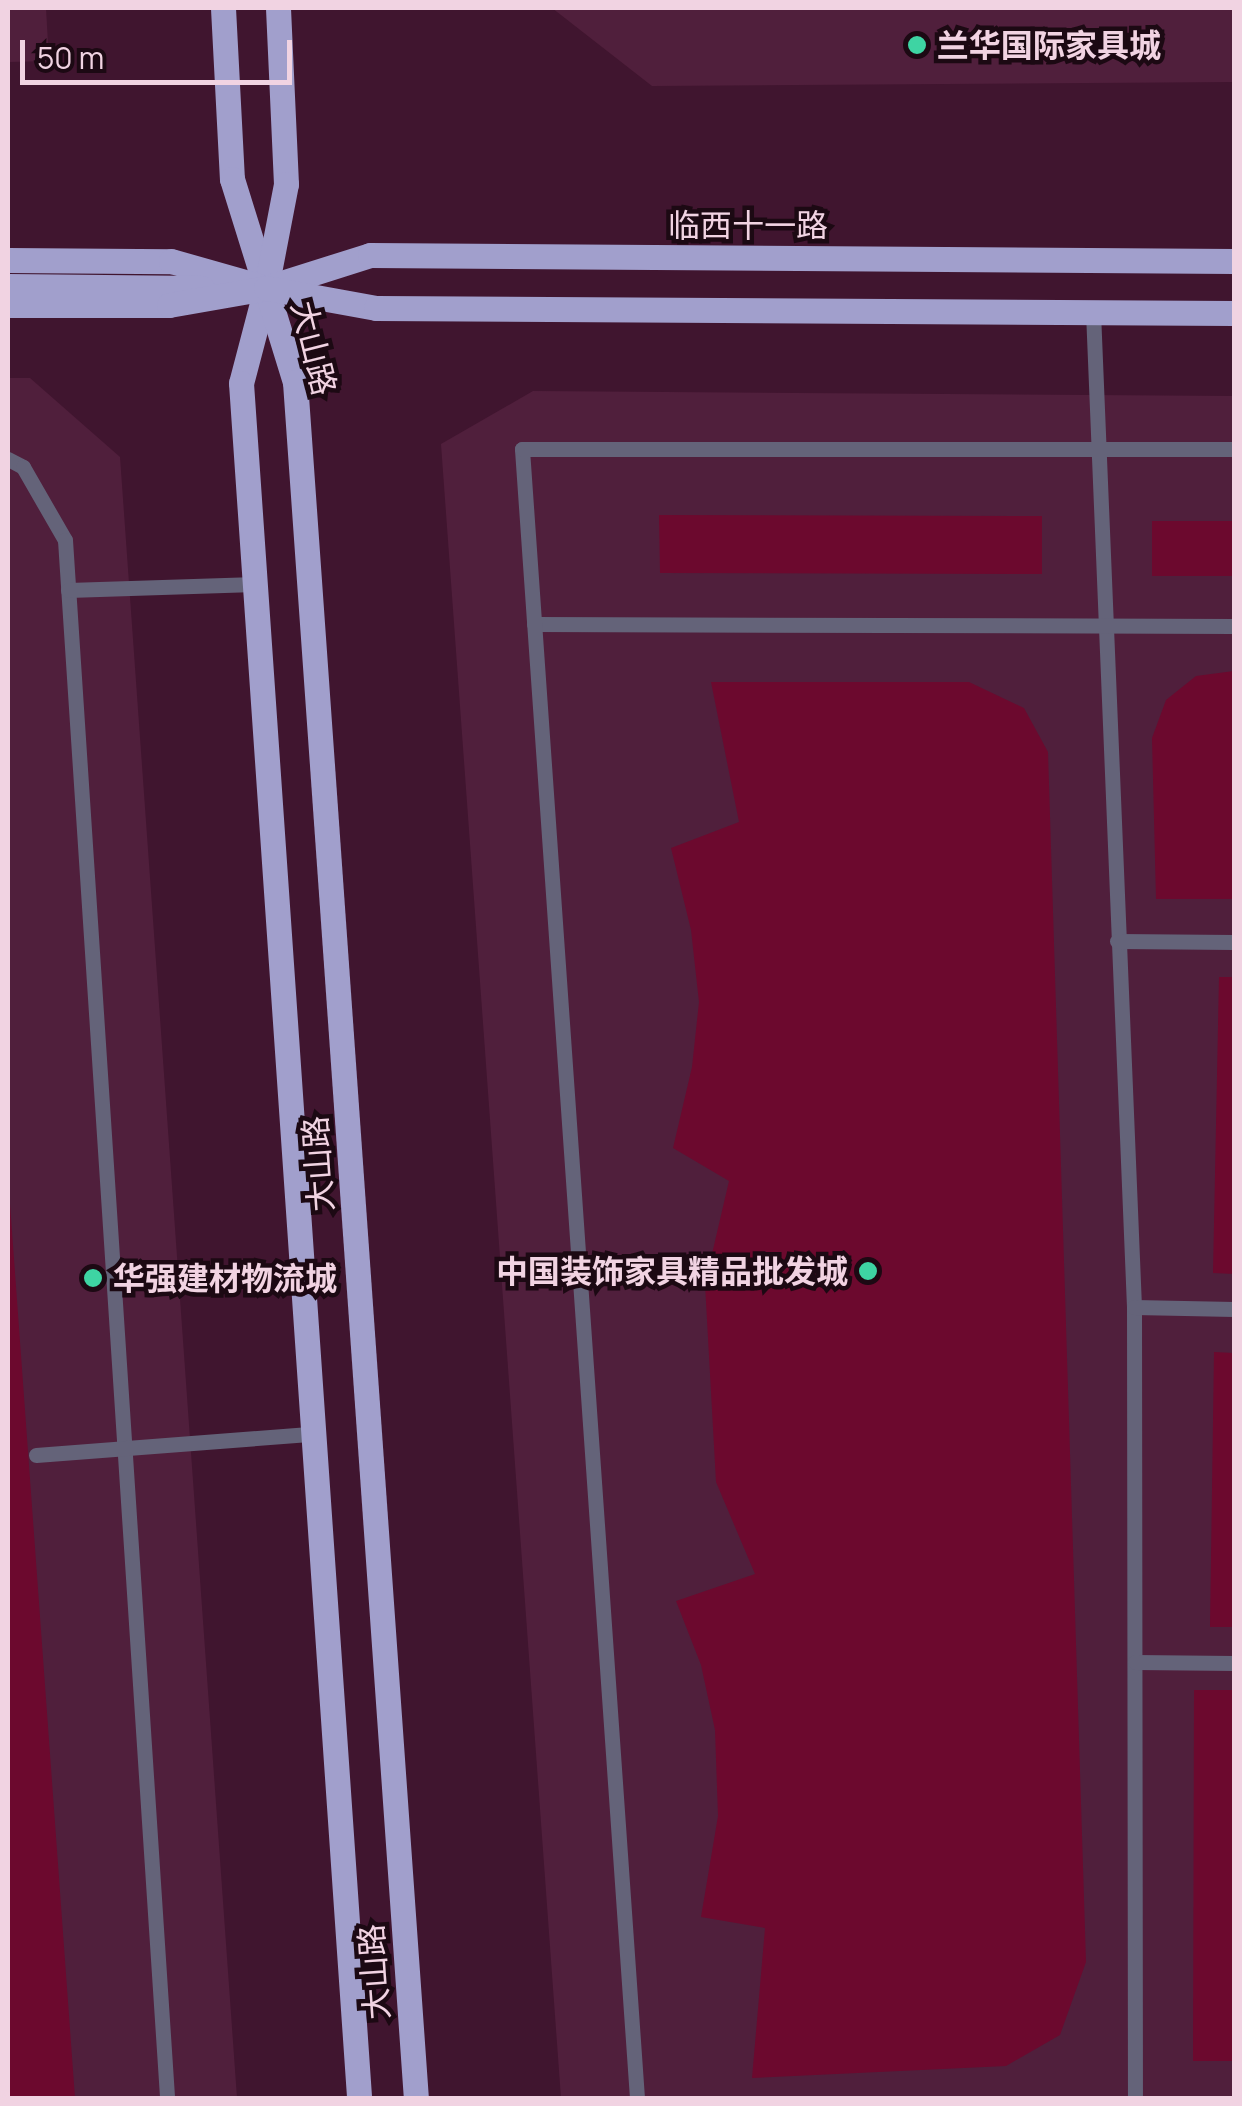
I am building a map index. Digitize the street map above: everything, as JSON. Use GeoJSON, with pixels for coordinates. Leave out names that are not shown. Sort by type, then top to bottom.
{"type":"FeatureCollection","features":[{"type":"Feature","properties":{"kind":"main road","name":"大山路"},"geometry":{"type":"LineString","coordinates":[[223,8],[232,179],[295,382],[416,2098]]}},
{"type":"Feature","properties":{"kind":"main road","name":"大山路"},"geometry":{"type":"LineString","coordinates":[[278,8],[286,184],[266,288],[240,383],[358,2098]]}},
{"type":"Feature","properties":{"kind":"main road","name":"临西十一路"},"geometry":{"type":"LineString","coordinates":[[8,305],[169,306],[266,288],[370,255],[1234,262]]}},
{"type":"Feature","properties":{"kind":"main road","name":"临西十一路"},"geometry":{"type":"LineString","coordinates":[[8,260],[171,261],[266,288],[376,308],[1234,313]]}},
{"type":"Feature","properties":{"kind":"main road","name":"临西十一路"},"geometry":{"type":"LineString","coordinates":[[8,286],[266,288]]}},
{"type":"Feature","properties":{"kind":"lane"},"geometry":{"type":"LineString","coordinates":[[1093,312],[1134,1307],[1135,2098]]}},
{"type":"Feature","properties":{"kind":"lane"},"geometry":{"type":"LineString","coordinates":[[637,2098],[522,449],[1234,449]]}},
{"type":"Feature","properties":{"kind":"lane"},"geometry":{"type":"LineString","coordinates":[[8,459],[23,466],[65,540],[167,2098]]}},
{"type":"Feature","properties":{"kind":"lane"},"geometry":{"type":"LineString","coordinates":[[68,590],[256,584]]}},
{"type":"Feature","properties":{"kind":"lane"},"geometry":{"type":"LineString","coordinates":[[534,624],[1234,626]]}},
{"type":"Feature","properties":{"kind":"lane"},"geometry":{"type":"LineString","coordinates":[[1117,942],[1234,942]]}},
{"type":"Feature","properties":{"kind":"lane"},"geometry":{"type":"LineString","coordinates":[[1134,1307],[1234,1309]]}},
{"type":"Feature","properties":{"kind":"lane"},"geometry":{"type":"LineString","coordinates":[[36,1455],[312,1434]]}},
{"type":"Feature","properties":{"kind":"lane"},"geometry":{"type":"LineString","coordinates":[[1134,1662],[1234,1663]]}},
{"type":"Feature","properties":{"kind":"shaded area"},"geometry":{"type":"Polygon","coordinates":[[[8,8],[46,8],[49,61],[8,62],[8,8]]]}},
{"type":"Feature","properties":{"kind":"shaded area","name":"兰华国际家具城"},"geometry":{"type":"Polygon","coordinates":[[[552,8],[1234,8],[1234,82],[652,86],[552,8]]]}},
{"type":"Feature","properties":{"kind":"shaded area","name":"华强建材物流城"},"geometry":{"type":"Polygon","coordinates":[[[8,378],[30,378],[120,457],[237,2098],[8,2098],[8,378]]]}},
{"type":"Feature","properties":{"kind":"shaded area","name":"中国装饰家具精品批发城"},"geometry":{"type":"Polygon","coordinates":[[[533,391],[1234,396],[1234,2098],[561,2098],[441,444],[533,391]]]}},
{"type":"Feature","properties":{"kind":"building"},"geometry":{"type":"Polygon","coordinates":[[[659,515],[1042,516],[1042,574],[660,573],[659,515]]]}},
{"type":"Feature","properties":{"kind":"building"},"geometry":{"type":"Polygon","coordinates":[[[1152,521],[1234,521],[1234,576],[1152,576],[1152,521]]]}},
{"type":"Feature","properties":{"kind":"building"},"geometry":{"type":"Polygon","coordinates":[[[1234,671],[1234,899],[1156,899],[1152,738],[1166,700],[1196,676],[1234,671]]]}},
{"type":"Feature","properties":{"kind":"building"},"geometry":{"type":"Polygon","coordinates":[[[711,682],[969,682],[1024,708],[1048,752],[1086,1962],[1060,2035],[1006,2066],[752,2078],[765,1928],[701,1917],[718,1816],[715,1730],[701,1665],[676,1601],[755,1574],[716,1482],[705,1284],[729,1181],[673,1148],[692,1067],[699,1002],[691,930],[671,848],[739,822],[711,682]]]}},
{"type":"Feature","properties":{"kind":"building"},"geometry":{"type":"Polygon","coordinates":[[[1219,977],[1234,977],[1234,1274],[1213,1273],[1219,977]]]}},
{"type":"Feature","properties":{"kind":"building"},"geometry":{"type":"Polygon","coordinates":[[[10,1204],[75,2098],[8,2098],[10,1204]]]}},
{"type":"Feature","properties":{"kind":"building"},"geometry":{"type":"Polygon","coordinates":[[[1214,1352],[1234,1353],[1234,1627],[1210,1627],[1214,1352]]]}},
{"type":"Feature","properties":{"kind":"building"},"geometry":{"type":"Polygon","coordinates":[[[1194,1690],[1234,1690],[1234,2061],[1193,2061],[1194,1690]]]}},
{"type":"Feature","properties":{"kind":"place","name":"兰华国际家具城"},"geometry":{"type":"Point","coordinates":[917,45]}},
{"type":"Feature","properties":{"kind":"place","name":"中国装饰家具精品批发城"},"geometry":{"type":"Point","coordinates":[868,1271]}},
{"type":"Feature","properties":{"kind":"place","name":"华强建材物流城"},"geometry":{"type":"Point","coordinates":[93,1278]}}]}
